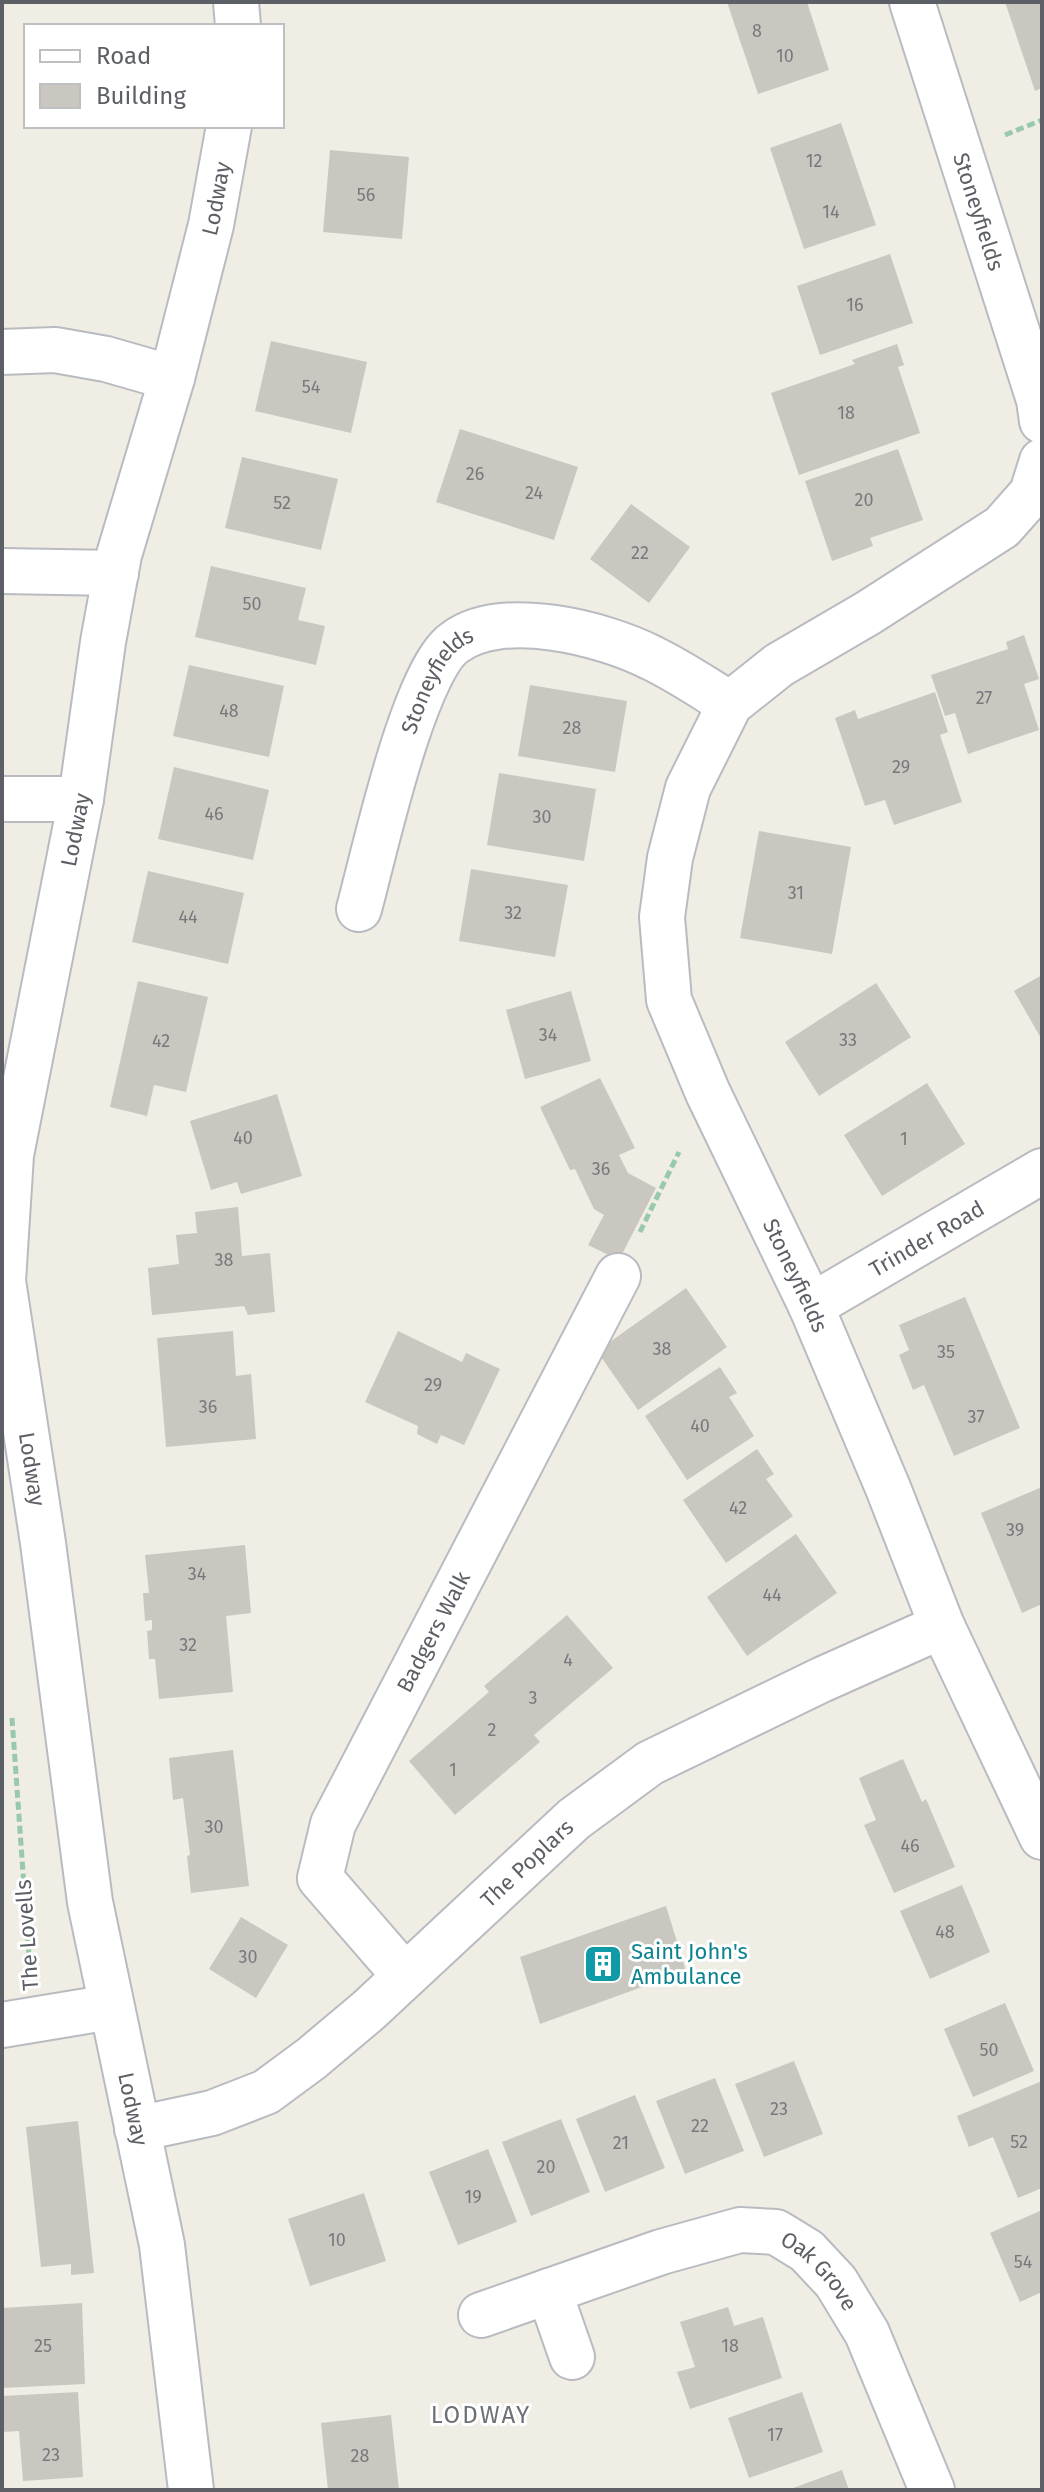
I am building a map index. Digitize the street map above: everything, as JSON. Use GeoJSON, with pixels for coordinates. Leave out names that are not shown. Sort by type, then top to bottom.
{"type":"FeatureCollection","features":[{"type":"Feature","properties":{"kind":"street"},"geometry":{"type":"LineString","coordinates":[[236,2],[238,24]]}},
{"type":"Feature","properties":{"kind":"street","name":"Stoneyfields"},"geometry":{"type":"LineString","coordinates":[[912,2],[1039,400],[1042,421]]}},
{"type":"Feature","properties":{"kind":"street","name":"Lodway"},"geometry":{"type":"LineString","coordinates":[[191,2490],[162,2245],[90,1902],[43,1543],[3,1281],[6,1154],[81,799],[103,642],[119,555],[172,378],[211,225],[229,128]]}},
{"type":"Feature","properties":{"kind":"street"},"geometry":{"type":"LineString","coordinates":[[2,352],[55,350],[106,359],[172,378]]}},
{"type":"Feature","properties":{"kind":"street","name":"Stoneyfields"},"geometry":{"type":"LineString","coordinates":[[1037,1812],[942,1626],[811,1306],[708,1093],[669,1000],[662,917],[670,858],[688,788],[730,704],[779,665],[868,613],[1002,527],[1032,493],[1041,470]]}},
{"type":"Feature","properties":{"kind":"street"},"geometry":{"type":"LineString","coordinates":[[2,571],[116,573]]}},
{"type":"Feature","properties":{"kind":"street","name":"Stoneyfields"},"geometry":{"type":"LineString","coordinates":[[359,909],[410,727],[430,673],[453,643],[485,627],[531,624],[585,634],[649,656],[730,704]]}},
{"type":"Feature","properties":{"kind":"street"},"geometry":{"type":"LineString","coordinates":[[2,799],[81,799]]}},
{"type":"Feature","properties":{"kind":"street","name":"Trinder Road"},"geometry":{"type":"LineString","coordinates":[[811,1306],[1042,1171]]}},
{"type":"Feature","properties":{"kind":"street","name":"Badgers Walk"},"geometry":{"type":"LineString","coordinates":[[405,1976],[320,1878],[333,1824],[618,1276]]}},
{"type":"Feature","properties":{"kind":"street","name":"The Poplars"},"geometry":{"type":"LineString","coordinates":[[137,2129],[212,2113],[266,2092],[312,2058],[405,1976],[574,1819],[650,1763],[821,1680],[942,1626]]}},
{"type":"Feature","properties":{"kind":"street","name":"The Lovells"},"geometry":{"type":"LineString","coordinates":[[18,2022],[111,2007]]}},
{"type":"Feature","properties":{"kind":"street","name":"Oak Grove"},"geometry":{"type":"LineString","coordinates":[[481,2315],[661,2252],[740,2230],[776,2232],[807,2251],[836,2282],[867,2333],[932,2490]]}},
{"type":"Feature","properties":{"kind":"street"},"geometry":{"type":"LineString","coordinates":[[549,2291],[572,2357]]}},
{"type":"Feature","properties":{"kind":"path"},"geometry":{"type":"LineString","coordinates":[[618,1276],[708,1093]]}},
{"type":"Feature","properties":{"kind":"path","name":"The Lovells"},"geometry":{"type":"LineString","coordinates":[[11,1706],[18,2022]]}},
{"type":"Feature","properties":{"kind":"building"},"geometry":{"type":"Polygon","coordinates":[[[727,2],[807,2],[829,70],[758,94],[727,2]]]}},
{"type":"Feature","properties":{"kind":"building"},"geometry":{"type":"Polygon","coordinates":[[[1005,2],[1042,2],[1042,88],[1035,91],[1005,2]]]}},
{"type":"Feature","properties":{"kind":"building"},"geometry":{"type":"Polygon","coordinates":[[[841,123],[876,225],[804,249],[770,148],[841,123]]]}},
{"type":"Feature","properties":{"kind":"building"},"geometry":{"type":"Polygon","coordinates":[[[330,150],[409,157],[402,239],[323,232],[330,150]]]}},
{"type":"Feature","properties":{"kind":"building"},"geometry":{"type":"Polygon","coordinates":[[[890,254],[913,323],[820,355],[797,286],[890,254]]]}},
{"type":"Feature","properties":{"kind":"building"},"geometry":{"type":"Polygon","coordinates":[[[271,341],[367,362],[351,433],[255,411],[271,341]]]}},
{"type":"Feature","properties":{"kind":"building"},"geometry":{"type":"Polygon","coordinates":[[[897,344],[904,365],[898,367],[920,433],[799,475],[771,393],[855,364],[852,360],[897,344]]]}},
{"type":"Feature","properties":{"kind":"building"},"geometry":{"type":"Polygon","coordinates":[[[460,429],[578,467],[554,540],[436,502],[460,429]]]}},
{"type":"Feature","properties":{"kind":"building"},"geometry":{"type":"Polygon","coordinates":[[[898,449],[923,520],[870,538],[873,546],[832,561],[805,481],[898,449]]]}},
{"type":"Feature","properties":{"kind":"building"},"geometry":{"type":"Polygon","coordinates":[[[242,457],[338,479],[321,550],[225,528],[242,457]]]}},
{"type":"Feature","properties":{"kind":"building"},"geometry":{"type":"Polygon","coordinates":[[[631,504],[690,547],[649,603],[590,559],[631,504]]]}},
{"type":"Feature","properties":{"kind":"building"},"geometry":{"type":"Polygon","coordinates":[[[211,566],[306,588],[298,620],[325,626],[316,665],[195,637],[211,566]]]}},
{"type":"Feature","properties":{"kind":"building"},"geometry":{"type":"Polygon","coordinates":[[[1024,635],[1039,679],[1024,684],[1039,730],[968,754],[955,713],[945,716],[931,675],[1008,649],[1006,642],[1024,635]]]}},
{"type":"Feature","properties":{"kind":"building"},"geometry":{"type":"Polygon","coordinates":[[[189,665],[284,686],[269,757],[173,736],[189,665]]]}},
{"type":"Feature","properties":{"kind":"building"},"geometry":{"type":"Polygon","coordinates":[[[530,685],[627,701],[615,772],[518,756],[530,685]]]}},
{"type":"Feature","properties":{"kind":"building"},"geometry":{"type":"Polygon","coordinates":[[[935,692],[948,732],[940,735],[962,802],[894,825],[885,800],[865,806],[835,718],[855,710],[858,719],[935,692]]]}},
{"type":"Feature","properties":{"kind":"building"},"geometry":{"type":"Polygon","coordinates":[[[174,767],[269,790],[253,860],[158,839],[174,767]]]}},
{"type":"Feature","properties":{"kind":"building"},"geometry":{"type":"Polygon","coordinates":[[[499,773],[596,789],[584,861],[487,845],[499,773]]]}},
{"type":"Feature","properties":{"kind":"building"},"geometry":{"type":"Polygon","coordinates":[[[759,831],[851,847],[832,954],[740,938],[759,831]]]}},
{"type":"Feature","properties":{"kind":"building"},"geometry":{"type":"Polygon","coordinates":[[[471,869],[568,885],[555,957],[459,941],[471,869]]]}},
{"type":"Feature","properties":{"kind":"building"},"geometry":{"type":"Polygon","coordinates":[[[148,871],[244,893],[228,964],[132,942],[148,871]]]}},
{"type":"Feature","properties":{"kind":"building"},"geometry":{"type":"Polygon","coordinates":[[[1042,975],[1042,1040],[1014,991],[1042,975]]]}},
{"type":"Feature","properties":{"kind":"building"},"geometry":{"type":"Polygon","coordinates":[[[138,981],[208,997],[186,1092],[154,1085],[147,1116],[110,1107],[138,981]]]}},
{"type":"Feature","properties":{"kind":"building"},"geometry":{"type":"Polygon","coordinates":[[[876,983],[911,1037],[819,1096],[785,1042],[876,983]]]}},
{"type":"Feature","properties":{"kind":"building"},"geometry":{"type":"Polygon","coordinates":[[[571,991],[591,1061],[525,1079],[506,1010],[571,991]]]}},
{"type":"Feature","properties":{"kind":"building"},"geometry":{"type":"Polygon","coordinates":[[[600,1078],[635,1148],[619,1155],[628,1173],[656,1188],[619,1260],[588,1245],[604,1215],[594,1209],[575,1169],[570,1170],[540,1107],[600,1078]]]}},
{"type":"Feature","properties":{"kind":"building"},"geometry":{"type":"Polygon","coordinates":[[[927,1083],[965,1144],[882,1196],[844,1135],[927,1083]]]}},
{"type":"Feature","properties":{"kind":"building"},"geometry":{"type":"Polygon","coordinates":[[[277,1094],[302,1176],[241,1194],[237,1182],[211,1190],[190,1121],[277,1094]]]}},
{"type":"Feature","properties":{"kind":"building"},"geometry":{"type":"Polygon","coordinates":[[[238,1207],[242,1256],[270,1253],[275,1312],[248,1315],[244,1306],[152,1315],[148,1268],[179,1264],[176,1235],[197,1233],[195,1212],[238,1207]]]}},
{"type":"Feature","properties":{"kind":"building"},"geometry":{"type":"Polygon","coordinates":[[[686,1288],[727,1347],[638,1410],[597,1351],[686,1288]]]}},
{"type":"Feature","properties":{"kind":"building"},"geometry":{"type":"Polygon","coordinates":[[[965,1297],[1020,1428],[954,1456],[924,1385],[913,1390],[899,1355],[909,1350],[899,1325],[965,1297]]]}},
{"type":"Feature","properties":{"kind":"building"},"geometry":{"type":"Polygon","coordinates":[[[233,1331],[236,1376],[251,1374],[256,1439],[166,1447],[157,1338],[233,1331]]]}},
{"type":"Feature","properties":{"kind":"building"},"geometry":{"type":"Polygon","coordinates":[[[398,1331],[462,1362],[466,1353],[500,1369],[464,1445],[441,1435],[437,1444],[417,1434],[418,1426],[365,1402],[398,1331]]]}},
{"type":"Feature","properties":{"kind":"building"},"geometry":{"type":"Polygon","coordinates":[[[720,1367],[737,1393],[729,1397],[754,1436],[687,1480],[645,1416],[720,1367]]]}},
{"type":"Feature","properties":{"kind":"building"},"geometry":{"type":"Polygon","coordinates":[[[757,1449],[774,1474],[766,1479],[793,1516],[726,1563],[683,1500],[757,1449]]]}},
{"type":"Feature","properties":{"kind":"building"},"geometry":{"type":"Polygon","coordinates":[[[1042,1487],[1042,1604],[1022,1613],[981,1513],[1042,1487]]]}},
{"type":"Feature","properties":{"kind":"building"},"geometry":{"type":"Polygon","coordinates":[[[796,1534],[837,1593],[747,1656],[707,1597],[796,1534]]]}},
{"type":"Feature","properties":{"kind":"building"},"geometry":{"type":"Polygon","coordinates":[[[245,1545],[251,1613],[226,1616],[233,1692],[159,1699],[155,1659],[149,1659],[147,1631],[152,1630],[152,1620],[145,1621],[143,1593],[149,1593],[145,1555],[245,1545]]]}},
{"type":"Feature","properties":{"kind":"building"},"geometry":{"type":"Polygon","coordinates":[[[567,1615],[613,1668],[534,1735],[540,1742],[455,1815],[409,1761],[489,1692],[484,1686],[567,1615]]]}},
{"type":"Feature","properties":{"kind":"building"},"geometry":{"type":"Polygon","coordinates":[[[233,1750],[249,1886],[191,1893],[183,1798],[173,1800],[169,1758],[233,1750]]]}},
{"type":"Feature","properties":{"kind":"building"},"geometry":{"type":"Polygon","coordinates":[[[903,1759],[922,1802],[926,1799],[955,1867],[894,1893],[864,1825],[876,1820],[859,1778],[903,1759]]]}},
{"type":"Feature","properties":{"kind":"building"},"geometry":{"type":"Polygon","coordinates":[[[962,1885],[990,1952],[930,1979],[900,1911],[962,1885]]]}},
{"type":"Feature","properties":{"kind":"building","name":"Saint John's Ambulance"},"geometry":{"type":"Polygon","coordinates":[[[666,1906],[686,1971],[540,2024],[520,1957],[666,1906]]]}},
{"type":"Feature","properties":{"kind":"building"},"geometry":{"type":"Polygon","coordinates":[[[241,1917],[288,1945],[256,1998],[209,1969],[241,1917]]]}},
{"type":"Feature","properties":{"kind":"building"},"geometry":{"type":"Polygon","coordinates":[[[1005,2003],[1034,2071],[973,2097],[944,2029],[1005,2003]]]}},
{"type":"Feature","properties":{"kind":"building"},"geometry":{"type":"Polygon","coordinates":[[[794,2061],[823,2134],[764,2157],[735,2084],[794,2061]]]}},
{"type":"Feature","properties":{"kind":"building"},"geometry":{"type":"Polygon","coordinates":[[[715,2078],[744,2151],[685,2174],[656,2101],[715,2078]]]}},
{"type":"Feature","properties":{"kind":"building"},"geometry":{"type":"Polygon","coordinates":[[[1042,2081],[1042,2188],[1018,2198],[993,2137],[969,2147],[957,2116],[1042,2081]]]}},
{"type":"Feature","properties":{"kind":"building"},"geometry":{"type":"Polygon","coordinates":[[[635,2095],[665,2168],[605,2192],[576,2119],[635,2095]]]}},
{"type":"Feature","properties":{"kind":"building"},"geometry":{"type":"Polygon","coordinates":[[[561,2119],[590,2192],[531,2216],[502,2142],[561,2119]]]}},
{"type":"Feature","properties":{"kind":"building"},"geometry":{"type":"Polygon","coordinates":[[[78,2121],[94,2273],[71,2275],[71,2264],[41,2267],[26,2127],[78,2121]]]}},
{"type":"Feature","properties":{"kind":"building"},"geometry":{"type":"Polygon","coordinates":[[[488,2149],[517,2222],[458,2245],[429,2172],[488,2149]]]}},
{"type":"Feature","properties":{"kind":"building"},"geometry":{"type":"Polygon","coordinates":[[[364,2193],[386,2261],[310,2286],[288,2219],[364,2193]]]}},
{"type":"Feature","properties":{"kind":"building"},"geometry":{"type":"Polygon","coordinates":[[[1042,2210],[1042,2292],[1020,2302],[990,2233],[1042,2210]]]}},
{"type":"Feature","properties":{"kind":"building"},"geometry":{"type":"Polygon","coordinates":[[[82,2303],[85,2384],[2,2388],[2,2308],[82,2303]]]}},
{"type":"Feature","properties":{"kind":"building"},"geometry":{"type":"Polygon","coordinates":[[[728,2307],[734,2326],[763,2317],[782,2378],[690,2409],[677,2372],[695,2367],[680,2322],[728,2307]]]}},
{"type":"Feature","properties":{"kind":"building"},"geometry":{"type":"Polygon","coordinates":[[[78,2392],[83,2477],[23,2481],[19,2431],[2,2432],[2,2396],[78,2392]]]}},
{"type":"Feature","properties":{"kind":"building"},"geometry":{"type":"Polygon","coordinates":[[[802,2392],[823,2452],[749,2478],[728,2418],[802,2392]]]}},
{"type":"Feature","properties":{"kind":"building"},"geometry":{"type":"Polygon","coordinates":[[[391,2415],[399,2490],[328,2490],[321,2423],[391,2415]]]}},
{"type":"Feature","properties":{"kind":"building"},"geometry":{"type":"Polygon","coordinates":[[[842,2470],[849,2490],[788,2490],[842,2470]]]}},
{"type":"Feature","properties":{"kind":"place","name":"Saint John's Ambulance"},"geometry":{"type":"Point","coordinates":[603,1964]}},
{"type":"Feature","properties":{"kind":"district","name":"LODWAY"},"geometry":{"type":"Point","coordinates":[481,2415]}}]}
